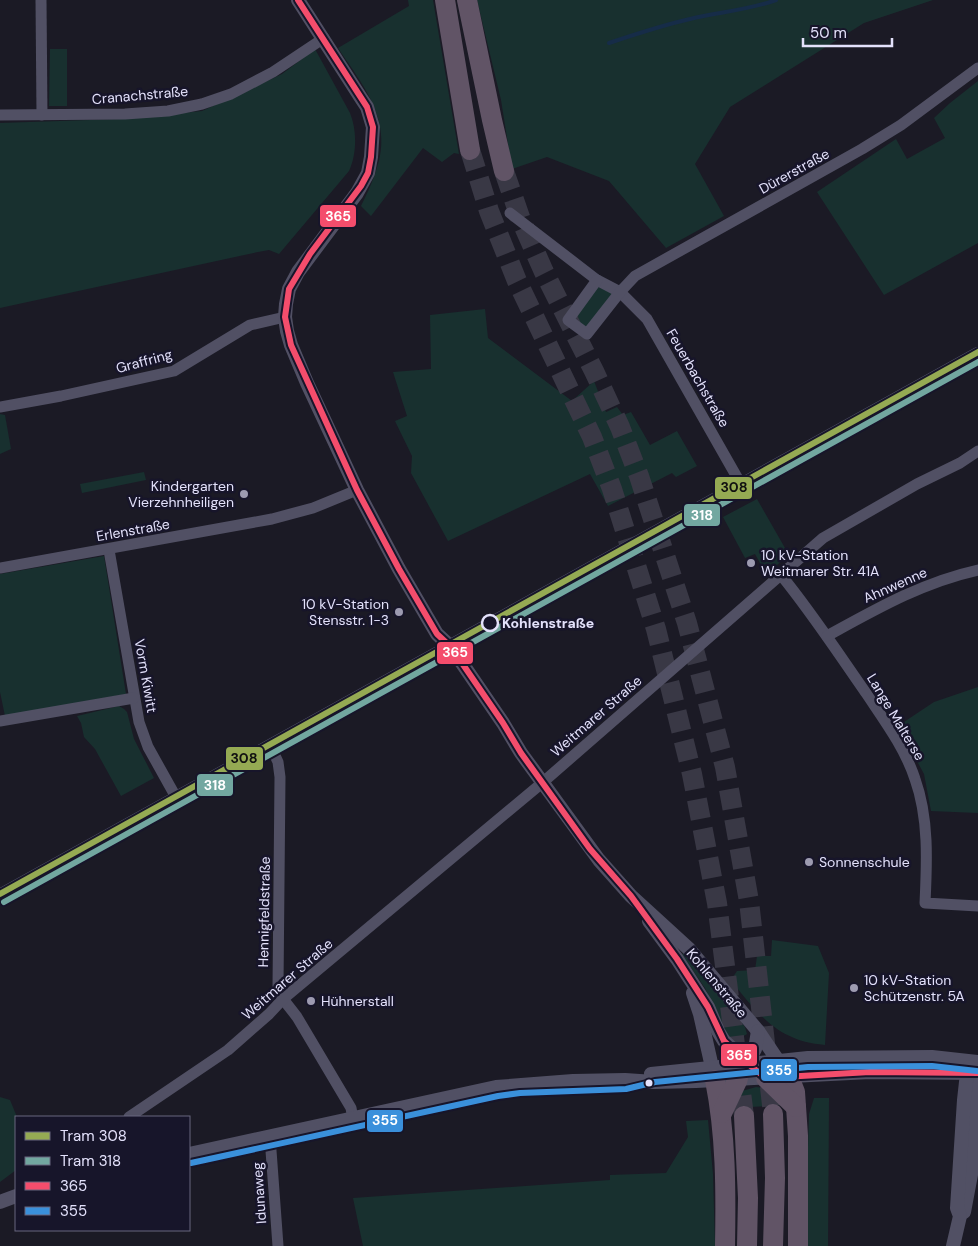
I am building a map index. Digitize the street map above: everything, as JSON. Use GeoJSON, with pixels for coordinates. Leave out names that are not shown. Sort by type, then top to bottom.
{"type":"FeatureCollection","features":[{"type":"Feature","properties":{"kind":"highway"},"geometry":{"type":"LineString","coordinates":[[445,0],[470,150]]}},
{"type":"Feature","properties":{"kind":"highway"},"geometry":{"type":"LineString","coordinates":[[467,0],[504,171]]}},
{"type":"Feature","properties":{"kind":"highway"},"geometry":{"type":"LineString","coordinates":[[784,1069],[795,1092],[798,1136],[798,1246]]}},
{"type":"Feature","properties":{"kind":"highway"},"geometry":{"type":"LineString","coordinates":[[722,1113],[743,1072]]}},
{"type":"Feature","properties":{"kind":"highway"},"geometry":{"type":"LineString","coordinates":[[714,1074],[722,1113],[726,1199],[725,1246]]}},
{"type":"Feature","properties":{"kind":"highway"},"geometry":{"type":"LineString","coordinates":[[766,1078],[796,1107]]}},
{"type":"Feature","properties":{"kind":"highway"},"geometry":{"type":"LineString","coordinates":[[772,1246],[775,1178],[774,1114]]}},
{"type":"Feature","properties":{"kind":"highway"},"geometry":{"type":"LineString","coordinates":[[744,1116],[748,1198],[747,1246]]}},
{"type":"Feature","properties":{"kind":"main road"},"geometry":{"type":"LineString","coordinates":[[0,897],[978,355]]}},
{"type":"Feature","properties":{"kind":"street"},"geometry":{"type":"LineString","coordinates":[[41,0],[42,115]]}},
{"type":"Feature","properties":{"kind":"street"},"geometry":{"type":"LineString","coordinates":[[285,317],[290,289],[298,272],[361,186],[368,173],[373,127],[367,107],[298,0]]}},
{"type":"Feature","properties":{"kind":"street","name":"Cranachstraße"},"geometry":{"type":"LineString","coordinates":[[0,115],[125,114],[168,111],[202,104],[231,94],[273,72],[324,38]]}},
{"type":"Feature","properties":{"kind":"street","name":"Dürerstraße"},"geometry":{"type":"LineString","coordinates":[[620,292],[636,276],[823,172],[901,125],[978,68]]}},
{"type":"Feature","properties":{"kind":"street","name":"Feuerbachstraße"},"geometry":{"type":"LineString","coordinates":[[510,213],[597,280],[620,292],[647,319],[742,486]]}},
{"type":"Feature","properties":{"kind":"street"},"geometry":{"type":"LineString","coordinates":[[597,280],[568,320],[587,334],[620,292]]}},
{"type":"Feature","properties":{"kind":"street","name":"Graffring"},"geometry":{"type":"LineString","coordinates":[[0,406],[61,396],[174,371],[250,325],[285,317]]}},
{"type":"Feature","properties":{"kind":"street","name":"Kohlenstraße"},"geometry":{"type":"LineString","coordinates":[[285,317],[291,345],[299,365],[357,490],[398,568],[437,634],[451,647],[542,783],[590,849],[631,896],[682,967],[708,1006],[718,1031],[743,1072]]}},
{"type":"Feature","properties":{"kind":"street","name":"Weitmarer Straße"},"geometry":{"type":"LineString","coordinates":[[130,1116],[228,1050],[269,1014],[283,998],[542,783],[823,538],[909,489],[960,463],[978,451]]}},
{"type":"Feature","properties":{"kind":"street","name":"Erlenstraße"},"geometry":{"type":"LineString","coordinates":[[0,568],[109,550],[272,519],[313,508],[357,490]]}},
{"type":"Feature","properties":{"kind":"street","name":"Vorm Kiwitt"},"geometry":{"type":"LineString","coordinates":[[109,550],[139,722],[148,747],[177,799]]}},
{"type":"Feature","properties":{"kind":"street","name":"Ahnwenne"},"geometry":{"type":"LineString","coordinates":[[827,636],[902,595],[978,570]]}},
{"type":"Feature","properties":{"kind":"street","name":"Lange Malterse"},"geometry":{"type":"LineString","coordinates":[[781,575],[827,636],[890,729],[907,759],[915,778],[922,805],[926,851],[925,904],[978,906]]}},
{"type":"Feature","properties":{"kind":"street"},"geometry":{"type":"LineString","coordinates":[[0,721],[134,698]]}},
{"type":"Feature","properties":{"kind":"street","name":"Hennigfeldstraße"},"geometry":{"type":"LineString","coordinates":[[271,747],[278,762],[280,777],[278,986],[283,998],[297,1017],[351,1108],[353,1118]]}},
{"type":"Feature","properties":{"kind":"street","name":"Kohlenstraße"},"geometry":{"type":"LineString","coordinates":[[631,896],[689,949],[758,1031],[784,1069]]}},
{"type":"Feature","properties":{"kind":"street","name":"Kohlenstraße"},"geometry":{"type":"LineString","coordinates":[[682,967],[700,1014],[714,1074]]}},
{"type":"Feature","properties":{"kind":"street"},"geometry":{"type":"LineString","coordinates":[[743,1072],[755,1049],[758,1031]]}},
{"type":"Feature","properties":{"kind":"street"},"geometry":{"type":"LineString","coordinates":[[190,1154],[496,1087],[519,1084],[626,1080],[654,1082],[714,1074],[784,1069],[870,1072],[975,1068],[957,1208],[960,1216],[954,1246]]}},
{"type":"Feature","properties":{"kind":"street"},"geometry":{"type":"LineString","coordinates":[[743,1072],[766,1078],[784,1069]]}},
{"type":"Feature","properties":{"kind":"street"},"geometry":{"type":"LineString","coordinates":[[960,1216],[966,1210],[973,1164],[978,1083]]}},
{"type":"Feature","properties":{"kind":"street","name":"Idunaweg"},"geometry":{"type":"LineString","coordinates":[[270,1137],[278,1246]]}},
{"type":"Feature","properties":{"kind":"street"},"geometry":{"type":"LineString","coordinates":[[0,1202],[15,1196]]}},
{"type":"Feature","properties":{"kind":"green space"},"geometry":{"type":"Polygon","coordinates":[[[408,0],[433,0],[459,154],[454,153],[442,162],[423,148],[371,216],[361,206],[380,156],[381,138],[379,122],[367,92],[338,48],[409,6],[408,0]]]}},
{"type":"Feature","properties":{"kind":"green space"},"geometry":{"type":"Polygon","coordinates":[[[477,0],[933,0],[864,23],[730,107],[695,164],[724,216],[666,248],[609,181],[547,157],[512,169],[501,100],[477,0]]]}},
{"type":"Feature","properties":{"kind":"green space"},"geometry":{"type":"Polygon","coordinates":[[[50,49],[67,49],[67,106],[49,106],[50,49]]]}},
{"type":"Feature","properties":{"kind":"green space"},"geometry":{"type":"Polygon","coordinates":[[[315,49],[350,113],[355,134],[354,157],[349,171],[279,254],[269,250],[258,252],[0,308],[0,123],[119,119],[202,111],[282,74],[315,49]]]}},
{"type":"Feature","properties":{"kind":"green space"},"geometry":{"type":"Polygon","coordinates":[[[978,81],[978,243],[884,295],[817,192],[896,139],[907,159],[945,138],[934,118],[978,81]]]}},
{"type":"Feature","properties":{"kind":"green space"},"geometry":{"type":"Polygon","coordinates":[[[597,280],[620,292],[587,334],[568,320],[597,280]]]}},
{"type":"Feature","properties":{"kind":"green space"},"geometry":{"type":"Polygon","coordinates":[[[485,309],[488,338],[572,401],[594,381],[606,412],[617,407],[623,415],[631,412],[650,445],[677,431],[697,466],[676,477],[672,473],[608,506],[590,474],[448,541],[411,473],[412,456],[395,421],[407,416],[393,372],[431,369],[430,315],[485,309]]]}},
{"type":"Feature","properties":{"kind":"green space"},"geometry":{"type":"Polygon","coordinates":[[[0,414],[5,415],[11,449],[0,454],[0,414]]]}},
{"type":"Feature","properties":{"kind":"green space"},"geometry":{"type":"Polygon","coordinates":[[[144,472],[146,480],[82,493],[80,484],[144,472]]]}},
{"type":"Feature","properties":{"kind":"green space"},"geometry":{"type":"Polygon","coordinates":[[[757,499],[789,555],[766,574],[755,554],[745,558],[723,517],[757,499]]]}},
{"type":"Feature","properties":{"kind":"green space"},"geometry":{"type":"Polygon","coordinates":[[[104,556],[126,694],[5,716],[0,692],[0,574],[104,556]]]}},
{"type":"Feature","properties":{"kind":"green space"},"geometry":{"type":"Polygon","coordinates":[[[978,687],[978,813],[931,811],[924,774],[898,726],[934,702],[978,687]]]}},
{"type":"Feature","properties":{"kind":"green space"},"geometry":{"type":"Polygon","coordinates":[[[119,706],[127,712],[134,739],[154,778],[121,796],[95,749],[84,737],[81,723],[77,716],[119,706]]]}},
{"type":"Feature","properties":{"kind":"green space"},"geometry":{"type":"Polygon","coordinates":[[[772,940],[818,946],[829,973],[825,1045],[793,1038],[780,1031],[758,1013],[728,977],[733,977],[737,971],[755,970],[757,956],[771,956],[772,940]]]}},
{"type":"Feature","properties":{"kind":"green space"},"geometry":{"type":"Polygon","coordinates":[[[683,953],[734,1012],[745,1027],[747,1034],[730,1044],[705,988],[682,955],[683,953]]]}},
{"type":"Feature","properties":{"kind":"green space"},"geometry":{"type":"Polygon","coordinates":[[[756,1087],[764,1088],[784,1105],[731,1108],[742,1091],[756,1087]]]}},
{"type":"Feature","properties":{"kind":"green space"},"geometry":{"type":"Polygon","coordinates":[[[0,1097],[10,1100],[17,1116],[15,1116],[15,1171],[0,1182],[0,1097]]]}},
{"type":"Feature","properties":{"kind":"green space"},"geometry":{"type":"Polygon","coordinates":[[[814,1098],[829,1098],[828,1246],[805,1246],[809,1114],[814,1098]]]}},
{"type":"Feature","properties":{"kind":"green space"},"geometry":{"type":"Polygon","coordinates":[[[708,1120],[713,1174],[715,1246],[363,1246],[353,1198],[610,1180],[610,1175],[666,1173],[688,1137],[686,1121],[708,1120]]]}},
{"type":"Feature","properties":{"kind":"waterway"},"geometry":{"type":"LineString","coordinates":[[609,43],[680,21],[776,0]]}},
{"type":"Feature","properties":{"kind":"tunnel"},"geometry":{"type":"LineString","coordinates":[[470,150],[489,211],[517,281],[592,437],[612,489],[656,629],[692,774],[717,903],[744,1116]]}},
{"type":"Feature","properties":{"kind":"tunnel"},"geometry":{"type":"LineString","coordinates":[[504,171],[521,220],[544,272],[620,427],[639,476],[687,623],[725,767],[749,901],[773,1114]]}},
{"type":"Feature","properties":{"kind":"tram line","name":"308"},"geometry":{"type":"LineString","coordinates":[[0,894],[978,352]]}},
{"type":"Feature","properties":{"kind":"tram line","name":"318"},"geometry":{"type":"LineString","coordinates":[[4,902],[978,362]]}},
{"type":"Feature","properties":{"kind":"transit line","name":"365"},"geometry":{"type":"LineString","coordinates":[[298,0],[367,107],[373,127],[368,173],[361,186],[310,254],[289,289],[285,317],[291,345],[357,490],[399,569],[437,634],[451,647],[503,723],[521,753],[590,849],[631,896],[677,959],[708,1007],[724,1041],[748,1064],[766,1078],[870,1072],[978,1073]]}},
{"type":"Feature","properties":{"kind":"transit line","name":"355"},"geometry":{"type":"LineString","coordinates":[[191,1163],[498,1096],[520,1093],[626,1089],[655,1082],[808,1067],[932,1066],[977,1071]]}},
{"type":"Feature","properties":{"kind":"place","name":"Kindergarten Vierzehnheiligen"},"geometry":{"type":"Point","coordinates":[244,494]}},
{"type":"Feature","properties":{"kind":"place","name":"10 kV-Station Weitmarer Str. 41A"},"geometry":{"type":"Point","coordinates":[751,563]}},
{"type":"Feature","properties":{"kind":"place","name":"10 kV-Station Stensstr. 1-3"},"geometry":{"type":"Point","coordinates":[399,612]}},
{"type":"Feature","properties":{"kind":"place","name":"Kohlenstraße"},"geometry":{"type":"Point","coordinates":[490,623]}},
{"type":"Feature","properties":{"kind":"place","name":"Sonnenschule"},"geometry":{"type":"Point","coordinates":[809,862]}},
{"type":"Feature","properties":{"kind":"place","name":"10 kV-Station Schützenstr. 5A"},"geometry":{"type":"Point","coordinates":[854,988]}},
{"type":"Feature","properties":{"kind":"place","name":"Hühnerstall"},"geometry":{"type":"Point","coordinates":[311,1001]}}]}
